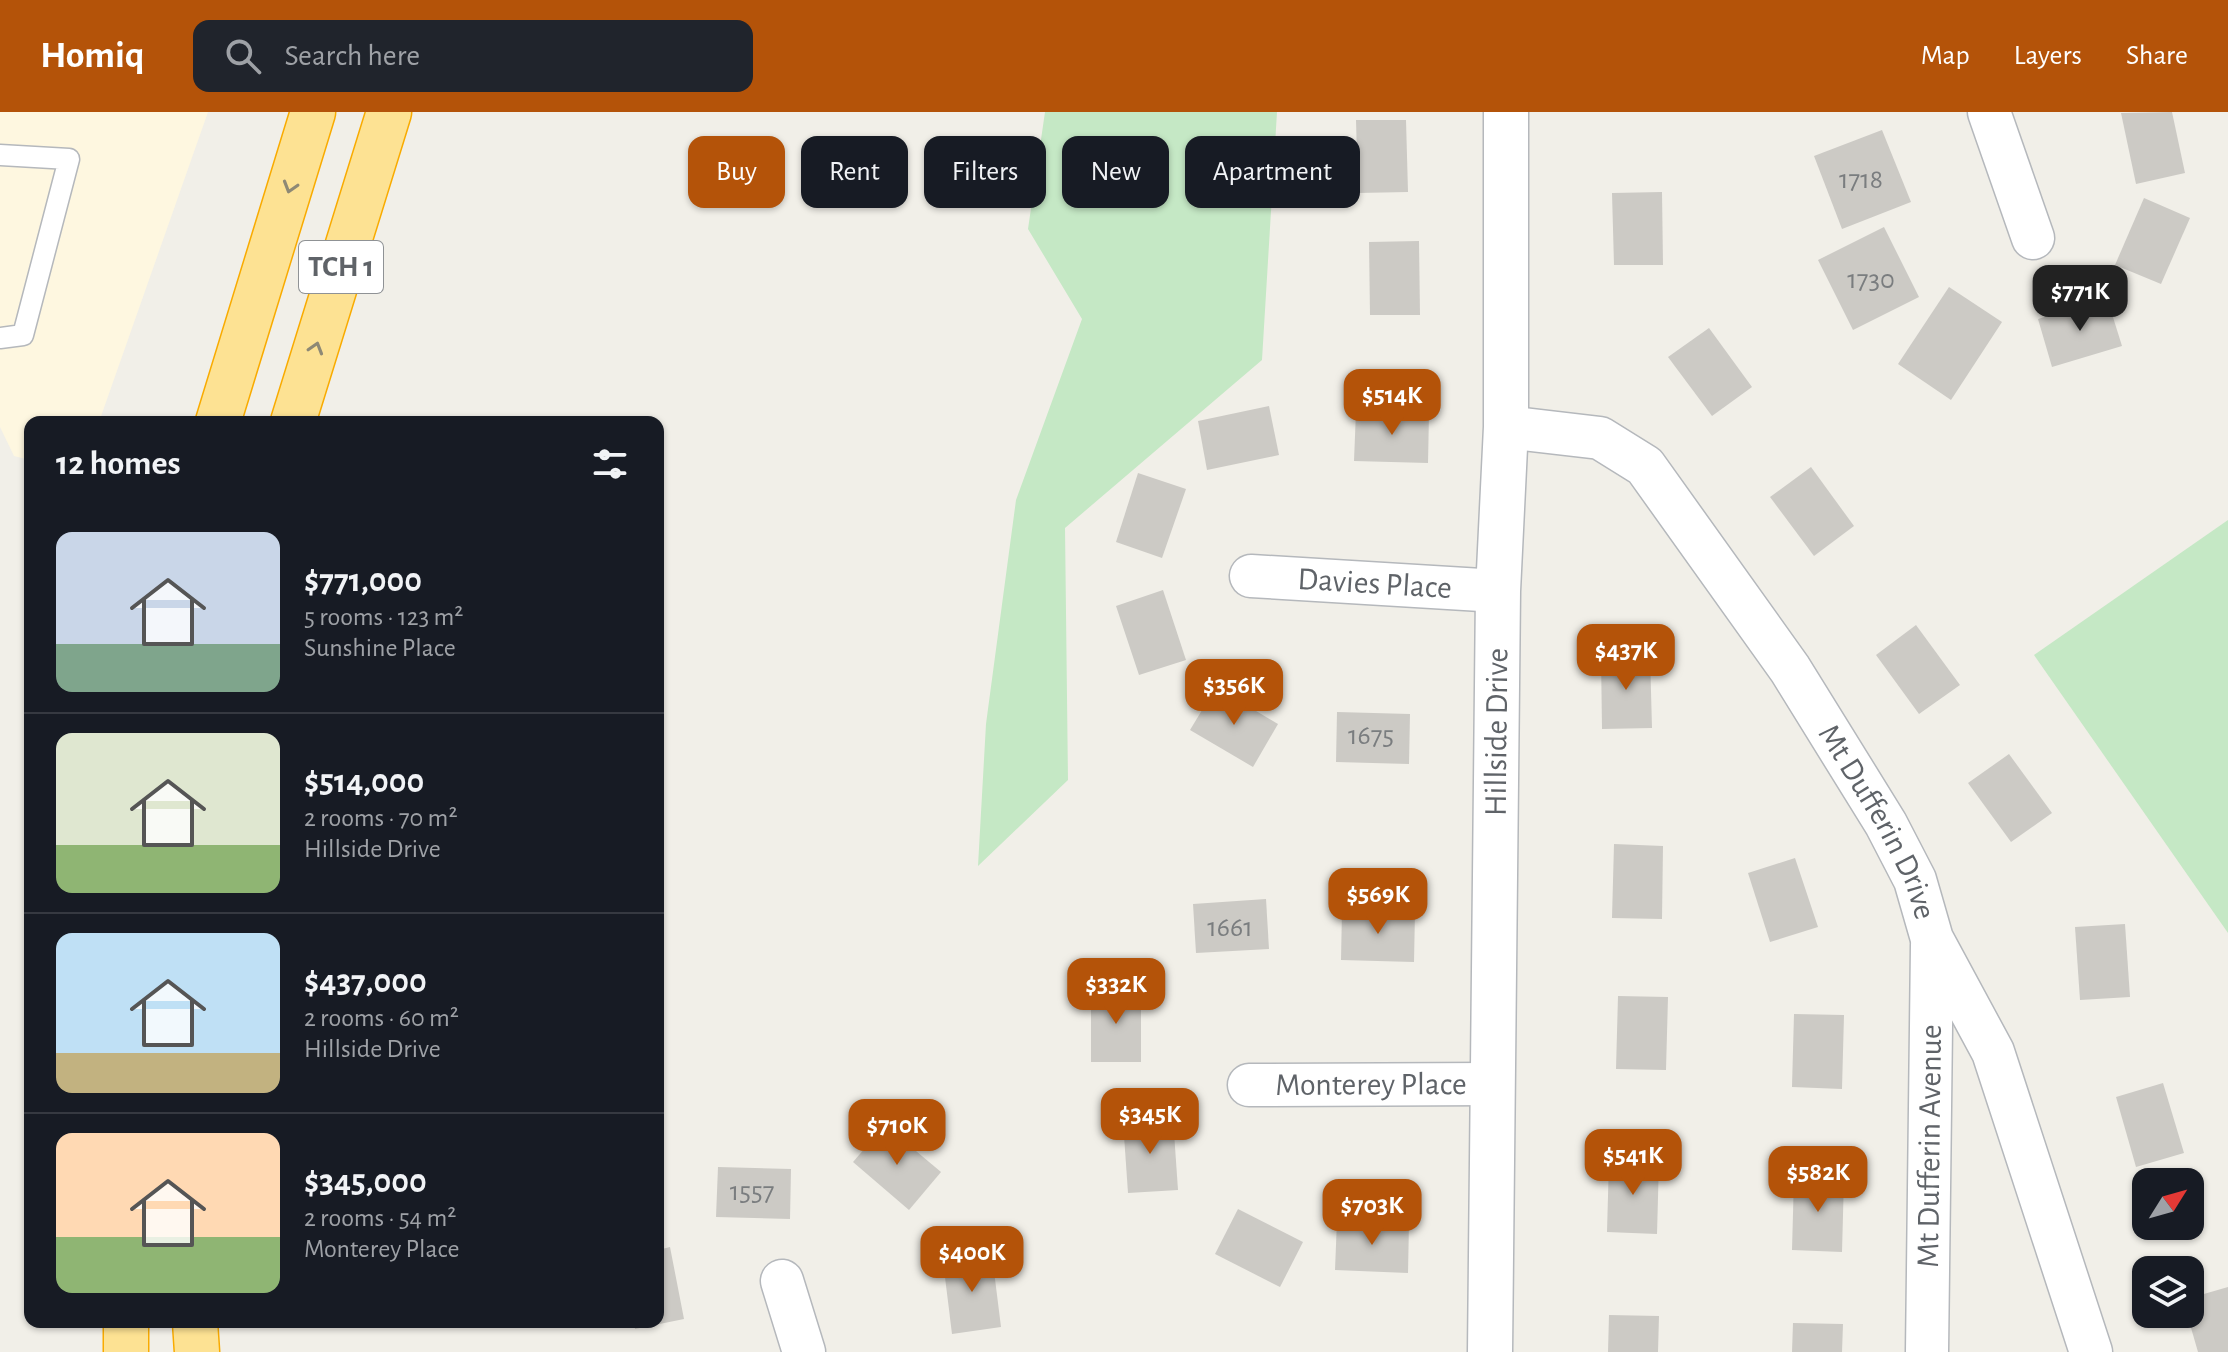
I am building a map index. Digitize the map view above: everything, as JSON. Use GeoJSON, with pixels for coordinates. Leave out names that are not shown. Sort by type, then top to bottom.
{"type":"FeatureCollection","features":[{"type":"Feature","properties":{"kind":"highway","name":"TCH 1"},"geometry":{"type":"LineString","coordinates":[[220,416],[313,112]]}},
{"type":"Feature","properties":{"kind":"highway","name":"TCH 1"},"geometry":{"type":"LineString","coordinates":[[295,416],[389,112]]}},
{"type":"Feature","properties":{"kind":"highway"},"geometry":{"type":"LineString","coordinates":[[126,1328],[126,1352]]}},
{"type":"Feature","properties":{"kind":"highway"},"geometry":{"type":"LineString","coordinates":[[195,1328],[197,1352]]}},
{"type":"Feature","properties":{"kind":"street","name":"Hillside Drive"},"geometry":{"type":"LineString","coordinates":[[1490,1352],[1498,591],[1506,427],[1506,112]]}},
{"type":"Feature","properties":{"kind":"street"},"geometry":{"type":"LineString","coordinates":[[1989,112],[2033,238]]}},
{"type":"Feature","properties":{"kind":"street","name":"Mt Dufferin Drive"},"geometry":{"type":"LineString","coordinates":[[1506,427],[1600,438],[1645,466],[1790,669],[1886,824],[1915,880],[1932,939],[1993,1052],[2091,1352]]}},
{"type":"Feature","properties":{"kind":"street","name":"Davies Place"},"geometry":{"type":"LineString","coordinates":[[1251,576],[1498,591]]}},
{"type":"Feature","properties":{"kind":"street","name":"Mt Dufferin Avenue"},"geometry":{"type":"LineString","coordinates":[[1927,1352],[1932,939]]}},
{"type":"Feature","properties":{"kind":"street","name":"Monterey Place"},"geometry":{"type":"LineString","coordinates":[[1249,1085],[1493,1084]]}},
{"type":"Feature","properties":{"kind":"street"},"geometry":{"type":"LineString","coordinates":[[782,1281],[804,1352]]}},
{"type":"Feature","properties":{"kind":"lane"},"geometry":{"type":"LineString","coordinates":[[0,155],[69,159],[23,335],[0,338]]}},
{"type":"Feature","properties":{"kind":"shaded area"},"geometry":{"type":"Polygon","coordinates":[[[0,112],[208,112],[101,416],[24,416],[24,458],[14,456],[0,427],[0,112]]]}},
{"type":"Feature","properties":{"kind":"green space"},"geometry":{"type":"Polygon","coordinates":[[[1045,112],[1277,112],[1276,136],[1185,136],[1185,208],[1271,208],[1262,360],[1065,528],[1068,780],[978,866],[986,724],[1016,500],[1082,319],[1028,229],[1031,208],[1046,208],[1046,136],[1042,136],[1045,112]]]}},
{"type":"Feature","properties":{"kind":"green space"},"geometry":{"type":"Polygon","coordinates":[[[2228,520],[2228,933],[2034,655],[2228,520]]]}},
{"type":"Feature","properties":{"kind":"building"},"geometry":{"type":"Polygon","coordinates":[[[2172,112],[2185,173],[2136,184],[2121,113],[2172,112]]]}},
{"type":"Feature","properties":{"kind":"building"},"geometry":{"type":"Polygon","coordinates":[[[1356,120],[1406,120],[1408,192],[1360,193],[1360,136],[1356,136],[1356,120]]]}},
{"type":"Feature","properties":{"kind":"building"},"geometry":{"type":"Polygon","coordinates":[[[1882,130],[1911,202],[1842,229],[1814,156],[1882,130]]]}},
{"type":"Feature","properties":{"kind":"building"},"geometry":{"type":"Polygon","coordinates":[[[1662,192],[1663,265],[1614,265],[1612,193],[1662,192]]]}},
{"type":"Feature","properties":{"kind":"building"},"geometry":{"type":"Polygon","coordinates":[[[2144,198],[2190,218],[2161,284],[2115,265],[2144,198]]]}},
{"type":"Feature","properties":{"kind":"building"},"geometry":{"type":"Polygon","coordinates":[[[1884,227],[1919,297],[1853,330],[1818,260],[1884,227]]]}},
{"type":"Feature","properties":{"kind":"building"},"geometry":{"type":"Polygon","coordinates":[[[1419,241],[1420,315],[1370,315],[1369,242],[1419,241]]]}},
{"type":"Feature","properties":{"kind":"building"},"geometry":{"type":"Polygon","coordinates":[[[1949,287],[2002,322],[1951,400],[1898,364],[1949,287]]]}},
{"type":"Feature","properties":{"kind":"building"},"geometry":{"type":"Polygon","coordinates":[[[2107,298],[2122,346],[2052,367],[2038,319],[2107,298]]]}},
{"type":"Feature","properties":{"kind":"building"},"geometry":{"type":"Polygon","coordinates":[[[1709,328],[1752,387],[1712,416],[1668,357],[1709,328]]]}},
{"type":"Feature","properties":{"kind":"building"},"geometry":{"type":"Polygon","coordinates":[[[1269,406],[1279,455],[1207,470],[1198,421],[1269,406]]]}},
{"type":"Feature","properties":{"kind":"building"},"geometry":{"type":"Polygon","coordinates":[[[1356,411],[1429,414],[1428,463],[1354,461],[1356,411]]]}},
{"type":"Feature","properties":{"kind":"building"},"geometry":{"type":"Polygon","coordinates":[[[1811,467],[1854,526],[1814,556],[1770,497],[1811,467]]]}},
{"type":"Feature","properties":{"kind":"building"},"geometry":{"type":"Polygon","coordinates":[[[1138,473],[1186,489],[1162,558],[1116,542],[1138,473]]]}},
{"type":"Feature","properties":{"kind":"building"},"geometry":{"type":"Polygon","coordinates":[[[1163,590],[1186,660],[1139,675],[1116,606],[1163,590]]]}},
{"type":"Feature","properties":{"kind":"building"},"geometry":{"type":"Polygon","coordinates":[[[1916,625],[1960,685],[1919,714],[1876,655],[1916,625]]]}},
{"type":"Feature","properties":{"kind":"building"},"geometry":{"type":"Polygon","coordinates":[[[1650,655],[1652,728],[1602,729],[1601,656],[1650,655]]]}},
{"type":"Feature","properties":{"kind":"building"},"geometry":{"type":"Polygon","coordinates":[[[1216,687],[1278,724],[1253,767],[1190,730],[1216,687]]]}},
{"type":"Feature","properties":{"kind":"building"},"geometry":{"type":"Polygon","coordinates":[[[1337,712],[1410,714],[1409,764],[1336,762],[1337,712]]]}},
{"type":"Feature","properties":{"kind":"building"},"geometry":{"type":"Polygon","coordinates":[[[2009,754],[2052,813],[2011,842],[1968,783],[2009,754]]]}},
{"type":"Feature","properties":{"kind":"building"},"geometry":{"type":"Polygon","coordinates":[[[1614,844],[1663,846],[1662,919],[1612,918],[1614,844]]]}},
{"type":"Feature","properties":{"kind":"building"},"geometry":{"type":"Polygon","coordinates":[[[1795,858],[1818,927],[1770,942],[1748,873],[1795,858]]]}},
{"type":"Feature","properties":{"kind":"building"},"geometry":{"type":"Polygon","coordinates":[[[1266,899],[1269,949],[1196,953],[1193,904],[1266,899]]]}},
{"type":"Feature","properties":{"kind":"building"},"geometry":{"type":"Polygon","coordinates":[[[1342,910],[1415,912],[1414,962],[1341,960],[1342,910]]]}},
{"type":"Feature","properties":{"kind":"building"},"geometry":{"type":"Polygon","coordinates":[[[2125,924],[2130,997],[2080,1000],[2075,927],[2125,924]]]}},
{"type":"Feature","properties":{"kind":"building"},"geometry":{"type":"Polygon","coordinates":[[[1091,989],[1141,989],[1141,1062],[1091,1062],[1091,989]]]}},
{"type":"Feature","properties":{"kind":"building"},"geometry":{"type":"Polygon","coordinates":[[[1618,996],[1668,997],[1666,1070],[1616,1069],[1618,996]]]}},
{"type":"Feature","properties":{"kind":"building"},"geometry":{"type":"Polygon","coordinates":[[[1794,1014],[1844,1015],[1842,1089],[1792,1087],[1794,1014]]]}},
{"type":"Feature","properties":{"kind":"building"},"geometry":{"type":"Polygon","coordinates":[[[2163,1083],[2184,1153],[2136,1167],[2116,1097],[2163,1083]]]}},
{"type":"Feature","properties":{"kind":"building"},"geometry":{"type":"Polygon","coordinates":[[[1173,1118],[1178,1190],[1128,1193],[1123,1121],[1173,1118]]]}},
{"type":"Feature","properties":{"kind":"building"},"geometry":{"type":"Polygon","coordinates":[[[885,1125],[941,1172],[909,1210],[853,1162],[885,1125]]]}},
{"type":"Feature","properties":{"kind":"building"},"geometry":{"type":"Polygon","coordinates":[[[1609,1160],[1659,1161],[1657,1234],[1607,1232],[1609,1160]]]}},
{"type":"Feature","properties":{"kind":"building"},"geometry":{"type":"Polygon","coordinates":[[[718,1167],[791,1169],[790,1219],[716,1217],[718,1167]]]}},
{"type":"Feature","properties":{"kind":"building"},"geometry":{"type":"Polygon","coordinates":[[[1794,1177],[1844,1178],[1842,1252],[1792,1250],[1794,1177]]]}},
{"type":"Feature","properties":{"kind":"building"},"geometry":{"type":"Polygon","coordinates":[[[1238,1209],[1303,1242],[1280,1287],[1215,1254],[1238,1209]]]}},
{"type":"Feature","properties":{"kind":"building"},"geometry":{"type":"Polygon","coordinates":[[[1337,1220],[1409,1223],[1408,1273],[1335,1270],[1337,1220]]]}},
{"type":"Feature","properties":{"kind":"building"},"geometry":{"type":"Polygon","coordinates":[[[670,1247],[684,1319],[664,1323],[664,1248],[670,1247]]]}},
{"type":"Feature","properties":{"kind":"building"},"geometry":{"type":"Polygon","coordinates":[[[992,1255],[1001,1327],[952,1334],[943,1261],[992,1255]]]}},
{"type":"Feature","properties":{"kind":"building"},"geometry":{"type":"Polygon","coordinates":[[[2228,1287],[2228,1352],[2198,1352],[2191,1328],[2204,1328],[2204,1294],[2228,1287]]]}},
{"type":"Feature","properties":{"kind":"building"},"geometry":{"type":"Polygon","coordinates":[[[1609,1315],[1659,1316],[1658,1352],[1608,1352],[1609,1315]]]}},
{"type":"Feature","properties":{"kind":"building"},"geometry":{"type":"Polygon","coordinates":[[[1793,1323],[1843,1324],[1842,1352],[1792,1352],[1793,1323]]]}}]}
